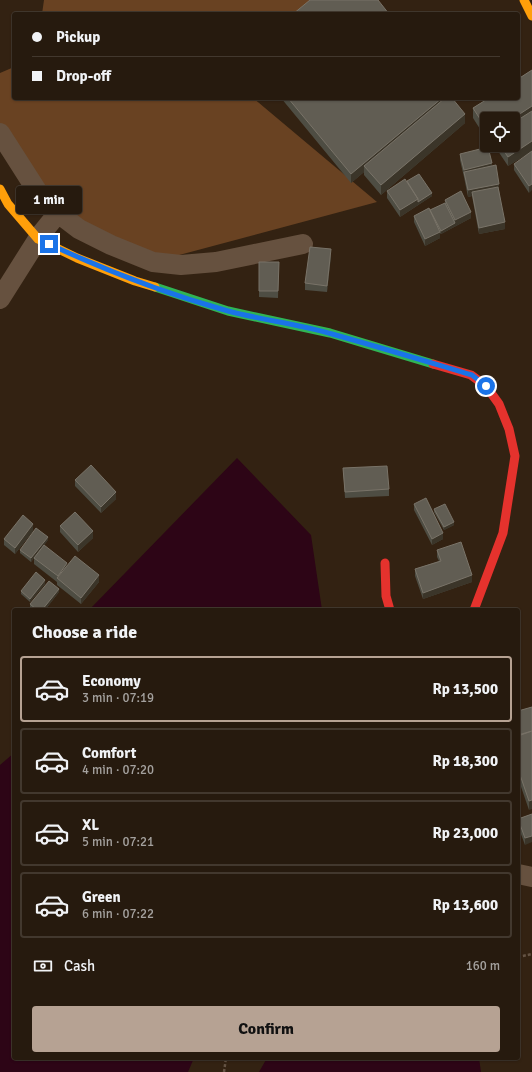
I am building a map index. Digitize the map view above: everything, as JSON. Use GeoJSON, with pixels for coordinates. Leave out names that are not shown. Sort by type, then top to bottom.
{"type":"FeatureCollection","features":[{"type":"Feature","properties":{"kind":"street"},"geometry":{"type":"LineString","coordinates":[[524,0],[532,16]]}},
{"type":"Feature","properties":{"kind":"street"},"geometry":{"type":"LineString","coordinates":[[0,134],[38,194],[57,214],[79,229],[111,245],[153,262],[181,266],[216,262],[303,244]]}},
{"type":"Feature","properties":{"kind":"street"},"geometry":{"type":"LineString","coordinates":[[0,189],[8,204],[39,236],[77,258],[135,281],[228,311],[330,333],[472,375],[486,386],[499,404],[509,428],[515,456],[503,533],[475,608]]}},
{"type":"Feature","properties":{"kind":"street"},"geometry":{"type":"LineString","coordinates":[[0,298],[39,236],[57,214]]}},
{"type":"Feature","properties":{"kind":"street"},"geometry":{"type":"LineString","coordinates":[[385,563],[386,596],[389,608]]}},
{"type":"Feature","properties":{"kind":"street"},"geometry":{"type":"LineString","coordinates":[[520,874],[532,877]]}},
{"type":"Feature","properties":{"kind":"path"},"geometry":{"type":"LineString","coordinates":[[520,957],[532,954]]}},
{"type":"Feature","properties":{"kind":"path"},"geometry":{"type":"LineString","coordinates":[[224,1072],[226,1060]]}},
{"type":"Feature","properties":{"kind":"shaded area"},"geometry":{"type":"Polygon","coordinates":[[[44,0],[311,0],[299,12],[42,12],[44,0]]]}},
{"type":"Feature","properties":{"kind":"shaded area"},"geometry":{"type":"Polygon","coordinates":[[[12,68],[12,100],[255,100],[377,202],[168,258],[52,218],[0,123],[0,73],[12,68]]]}},
{"type":"Feature","properties":{"kind":"shaded area"},"geometry":{"type":"Polygon","coordinates":[[[237,458],[311,535],[322,608],[91,608],[237,458]]]}},
{"type":"Feature","properties":{"kind":"shaded area"},"geometry":{"type":"Polygon","coordinates":[[[12,755],[12,1060],[193,1060],[188,1072],[0,1072],[0,765],[12,755]]]}},
{"type":"Feature","properties":{"kind":"shaded area"},"geometry":{"type":"Polygon","coordinates":[[[266,1060],[479,1060],[481,1072],[259,1072],[266,1060]]]}},
{"type":"Feature","properties":{"kind":"building"},"geometry":{"type":"Polygon","coordinates":[[[310,0],[378,0],[387,12],[295,12],[310,0]]]}},
{"type":"Feature","properties":{"kind":"building"},"geometry":{"type":"Polygon","coordinates":[[[532,70],[532,106],[520,114],[520,112],[480,112],[480,119],[473,108],[486,100],[520,100],[520,78],[532,70]]]}},
{"type":"Feature","properties":{"kind":"building"},"geometry":{"type":"Polygon","coordinates":[[[290,100],[440,100],[351,174],[290,100]]]}},
{"type":"Feature","properties":{"kind":"building"},"geometry":{"type":"Polygon","coordinates":[[[443,100],[454,100],[465,114],[381,185],[364,166],[443,100]]]}},
{"type":"Feature","properties":{"kind":"building"},"geometry":{"type":"Polygon","coordinates":[[[532,111],[532,141],[520,149],[520,119],[532,111]]]}},
{"type":"Feature","properties":{"kind":"building"},"geometry":{"type":"Polygon","coordinates":[[[480,149],[480,152],[489,152],[492,163],[464,170],[460,154],[480,149]]]}},
{"type":"Feature","properties":{"kind":"building"},"geometry":{"type":"Polygon","coordinates":[[[532,151],[532,184],[529,186],[514,164],[532,151]]]}},
{"type":"Feature","properties":{"kind":"building"},"geometry":{"type":"Polygon","coordinates":[[[505,152],[516,152],[508,157],[505,152]]]}},
{"type":"Feature","properties":{"kind":"building"},"geometry":{"type":"Polygon","coordinates":[[[496,165],[499,184],[468,190],[464,172],[496,165]]]}},
{"type":"Feature","properties":{"kind":"building"},"geometry":{"type":"Polygon","coordinates":[[[419,174],[432,193],[418,202],[418,199],[407,181],[419,174]]]}},
{"type":"Feature","properties":{"kind":"building"},"geometry":{"type":"Polygon","coordinates":[[[405,179],[418,199],[400,210],[387,191],[405,179]]]}},
{"type":"Feature","properties":{"kind":"building"},"geometry":{"type":"Polygon","coordinates":[[[498,187],[505,222],[479,228],[472,192],[498,187]]]}},
{"type":"Feature","properties":{"kind":"building"},"geometry":{"type":"Polygon","coordinates":[[[461,191],[471,212],[455,220],[445,200],[461,191]]]}},
{"type":"Feature","properties":{"kind":"building"},"geometry":{"type":"Polygon","coordinates":[[[445,203],[455,223],[441,231],[430,210],[445,203]]]}},
{"type":"Feature","properties":{"kind":"building"},"geometry":{"type":"Polygon","coordinates":[[[429,208],[440,232],[425,239],[414,216],[429,208]]]}},
{"type":"Feature","properties":{"kind":"building"},"geometry":{"type":"Polygon","coordinates":[[[310,247],[331,249],[327,286],[305,283],[310,247]]]}},
{"type":"Feature","properties":{"kind":"building"},"geometry":{"type":"Polygon","coordinates":[[[259,262],[279,262],[278,291],[259,291],[259,262]]]}},
{"type":"Feature","properties":{"kind":"building"},"geometry":{"type":"Polygon","coordinates":[[[91,465],[116,492],[101,507],[75,480],[91,465]]]}},
{"type":"Feature","properties":{"kind":"building"},"geometry":{"type":"Polygon","coordinates":[[[387,466],[389,489],[345,492],[343,468],[387,466]]]}},
{"type":"Feature","properties":{"kind":"building"},"geometry":{"type":"Polygon","coordinates":[[[426,498],[443,533],[432,539],[414,504],[426,498]]]}},
{"type":"Feature","properties":{"kind":"building"},"geometry":{"type":"Polygon","coordinates":[[[445,504],[454,522],[444,527],[434,509],[445,504]]]}},
{"type":"Feature","properties":{"kind":"building"},"geometry":{"type":"Polygon","coordinates":[[[75,512],[93,531],[78,545],[60,526],[75,512]]]}},
{"type":"Feature","properties":{"kind":"building"},"geometry":{"type":"Polygon","coordinates":[[[23,515],[33,524],[15,548],[4,539],[23,515]]]}},
{"type":"Feature","properties":{"kind":"building"},"geometry":{"type":"Polygon","coordinates":[[[36,528],[48,537],[31,558],[20,550],[36,528]]]}},
{"type":"Feature","properties":{"kind":"building"},"geometry":{"type":"Polygon","coordinates":[[[461,542],[472,575],[423,593],[415,569],[441,561],[437,550],[461,542]]]}},
{"type":"Feature","properties":{"kind":"building"},"geometry":{"type":"Polygon","coordinates":[[[44,545],[67,563],[58,576],[34,558],[44,545]]]}},
{"type":"Feature","properties":{"kind":"building"},"geometry":{"type":"Polygon","coordinates":[[[75,556],[99,575],[81,598],[57,578],[75,556]]]}},
{"type":"Feature","properties":{"kind":"building"},"geometry":{"type":"Polygon","coordinates":[[[36,572],[45,580],[30,599],[21,591],[36,572]]]}},
{"type":"Feature","properties":{"kind":"building"},"geometry":{"type":"Polygon","coordinates":[[[49,581],[59,589],[44,608],[35,608],[30,604],[49,581]]]}},
{"type":"Feature","properties":{"kind":"building"},"geometry":{"type":"Polygon","coordinates":[[[532,707],[532,731],[520,734],[520,710],[532,707]]]}},
{"type":"Feature","properties":{"kind":"building"},"geometry":{"type":"Polygon","coordinates":[[[532,731],[532,800],[529,801],[520,775],[520,735],[532,731]]]}},
{"type":"Feature","properties":{"kind":"building"},"geometry":{"type":"Polygon","coordinates":[[[532,814],[532,836],[525,838],[520,824],[520,818],[532,814]]]}},
{"type":"Feature","properties":{"kind":"traffic: fast"},"geometry":{"type":"LineString","coordinates":[[155,287],[228,311],[330,333],[433,364]]}},
{"type":"Feature","properties":{"kind":"traffic: slow"},"geometry":{"type":"LineString","coordinates":[[524,0],[532,16]]}},
{"type":"Feature","properties":{"kind":"traffic: slow"},"geometry":{"type":"LineString","coordinates":[[0,189],[8,204],[38,239],[77,258],[135,281],[155,287]]}},
{"type":"Feature","properties":{"kind":"traffic: jam"},"geometry":{"type":"LineString","coordinates":[[433,364],[471,375],[486,386],[499,404],[509,429],[515,456],[503,533],[475,608]]}},
{"type":"Feature","properties":{"kind":"traffic: jam"},"geometry":{"type":"LineString","coordinates":[[385,563],[386,596],[389,608]]}},
{"type":"Feature","properties":{"kind":"route"},"geometry":{"type":"LineString","coordinates":[[49,244],[77,258],[135,281],[228,311],[330,333],[472,375],[486,386]]}}]}
